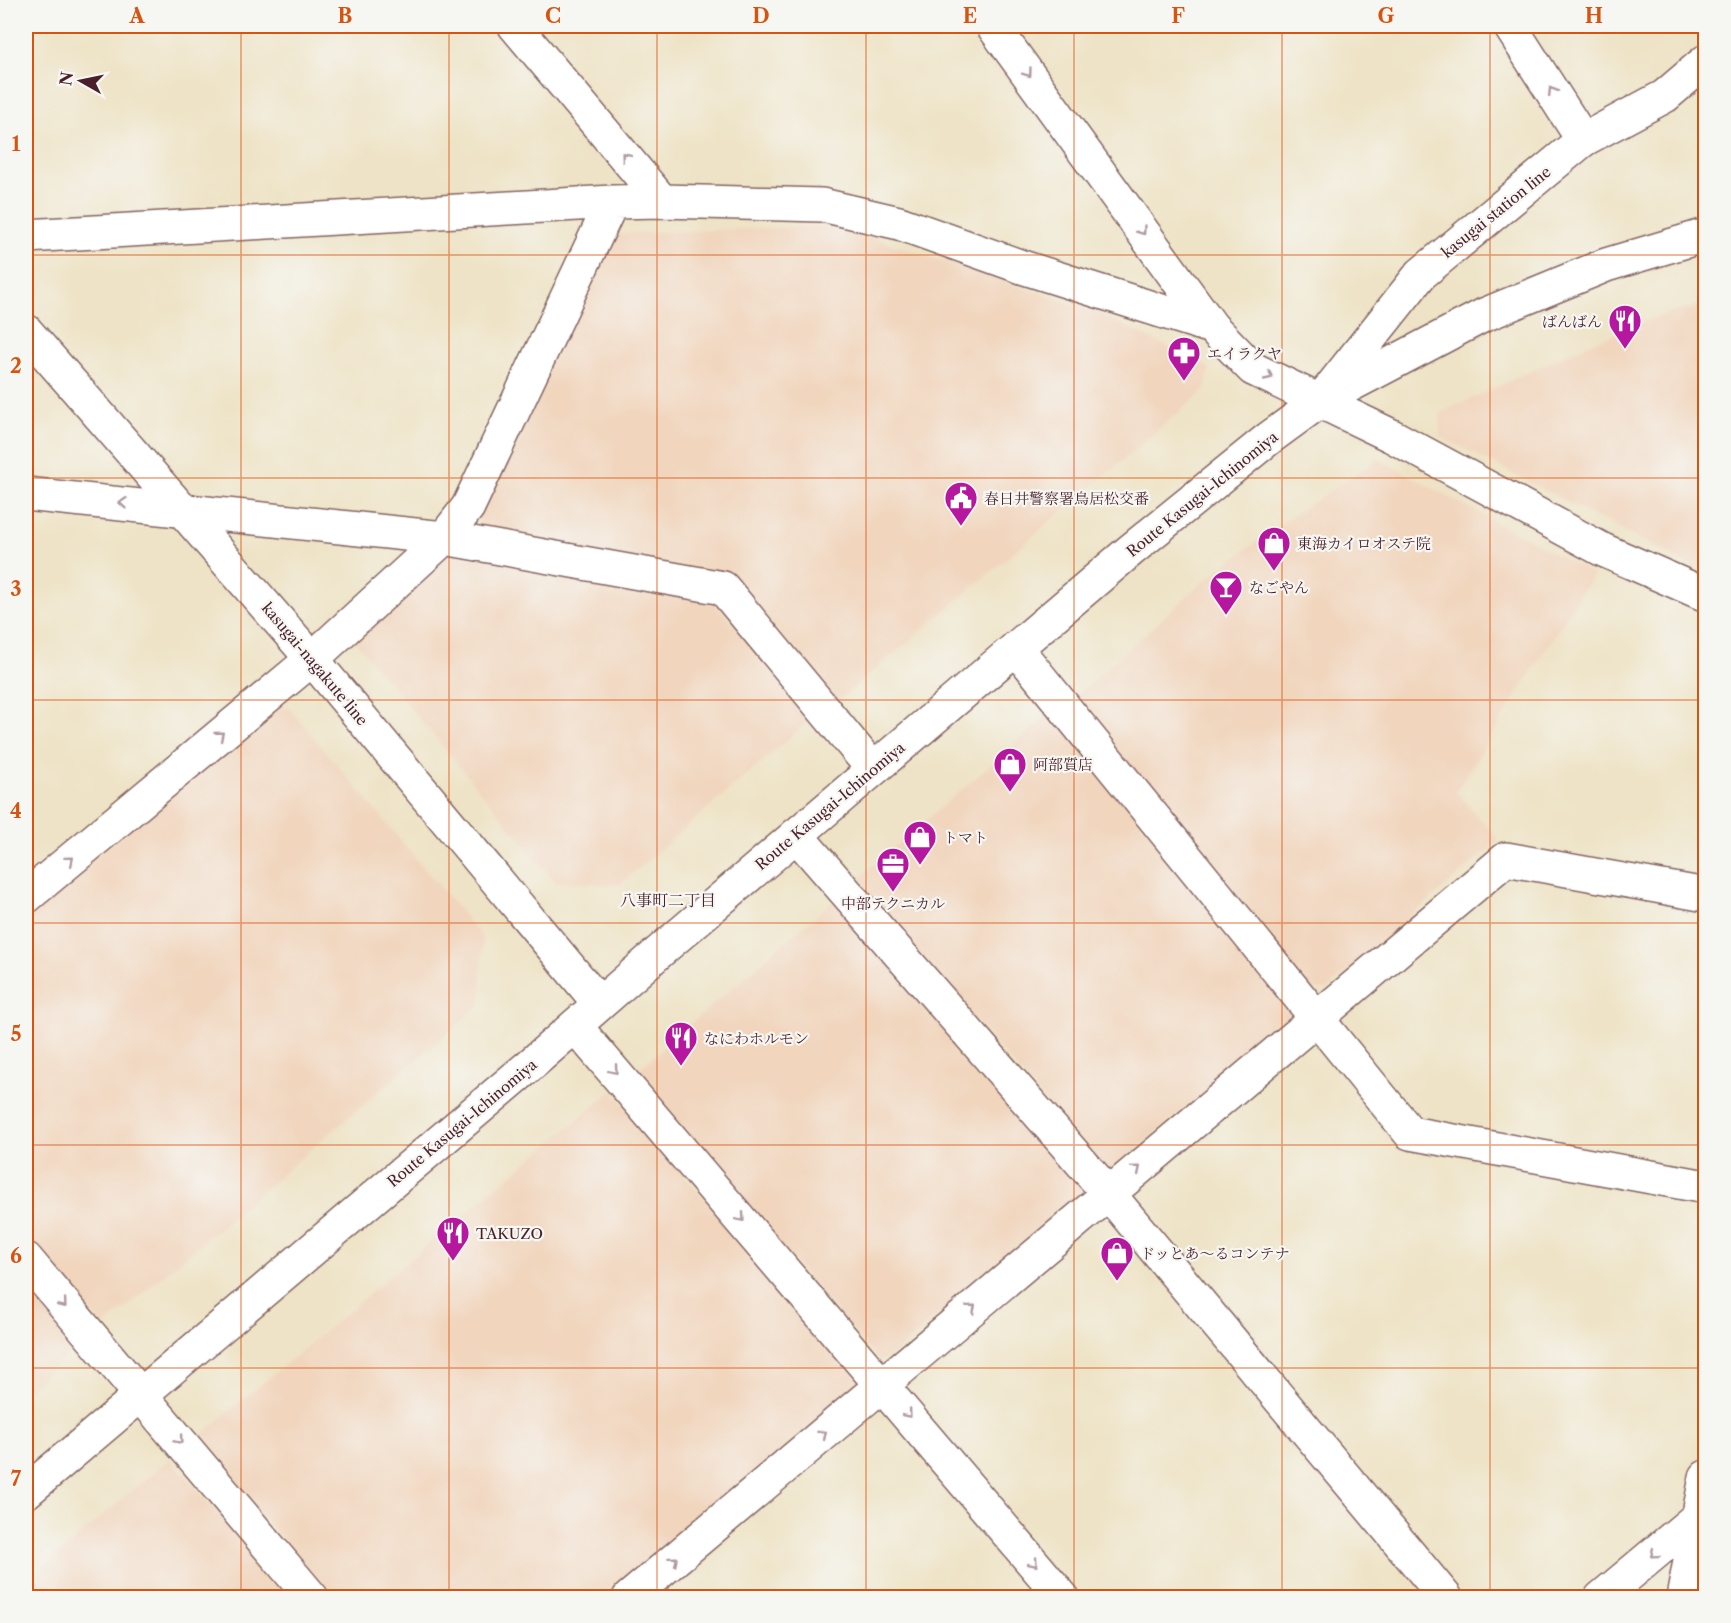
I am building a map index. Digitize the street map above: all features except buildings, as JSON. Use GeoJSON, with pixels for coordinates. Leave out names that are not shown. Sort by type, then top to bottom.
{"type":"FeatureCollection","features":[{"type":"Feature","properties":{"kind":"street"},"geometry":{"type":"LineString","coordinates":[[515,26],[662,201]]}},
{"type":"Feature","properties":{"kind":"street"},"geometry":{"type":"LineString","coordinates":[[993,26],[1212,327],[1252,369],[1392,436],[1603,550],[1706,596]]}},
{"type":"Feature","properties":{"kind":"street"},"geometry":{"type":"LineString","coordinates":[[1510,26],[1583,140]]}},
{"type":"Feature","properties":{"kind":"street","name":"kasugai station line"},"geometry":{"type":"LineString","coordinates":[[1320,401],[1422,274],[1583,140],[1665,96],[1706,61]]}},
{"type":"Feature","properties":{"kind":"street"},"geometry":{"type":"LineString","coordinates":[[26,897],[312,659],[444,538],[468,507],[612,202]]}},
{"type":"Feature","properties":{"kind":"street"},"geometry":{"type":"LineString","coordinates":[[26,236],[612,202],[822,205],[899,223],[1022,267],[1212,327]]}},
{"type":"Feature","properties":{"kind":"street","name":"Route Kasugai-Ichinomiya"},"geometry":{"type":"LineString","coordinates":[[26,1492],[576,1026],[1016,648],[1268,439],[1320,401],[1484,315],[1606,265],[1706,235]]}},
{"type":"Feature","properties":{"kind":"street","name":"kasugai-nagakute line"},"geometry":{"type":"LineString","coordinates":[[26,331],[312,659],[599,1004]]}},
{"type":"Feature","properties":{"kind":"street"},"geometry":{"type":"LineString","coordinates":[[26,495],[181,508],[444,538],[723,588],[873,770]]}},
{"type":"Feature","properties":{"kind":"street"},"geometry":{"type":"LineString","coordinates":[[1016,648],[1410,1133],[1706,1187]]}},
{"type":"Feature","properties":{"kind":"street"},"geometry":{"type":"LineString","coordinates":[[796,835],[1108,1193],[1446,1598]]}},
{"type":"Feature","properties":{"kind":"street"},"geometry":{"type":"LineString","coordinates":[[629,1598],[1506,859],[1706,894]]}},
{"type":"Feature","properties":{"kind":"street"},"geometry":{"type":"LineString","coordinates":[[576,1026],[1063,1598]]}},
{"type":"Feature","properties":{"kind":"street"},"geometry":{"type":"LineString","coordinates":[[26,1259],[312,1598]]}},
{"type":"Feature","properties":{"kind":"street"},"geometry":{"type":"LineString","coordinates":[[1683,1598],[1706,1477]]}},
{"type":"Feature","properties":{"kind":"street"},"geometry":{"type":"LineString","coordinates":[[1601,1598],[1699,1516]]}},
{"type":"Feature","properties":{"kind":"shaded area"},"geometry":{"type":"Polygon","coordinates":[[[821,226],[861,234],[1095,311],[1210,368],[1205,390],[837,702],[733,579],[483,533],[477,511],[612,234],[821,226]]]}},
{"type":"Feature","properties":{"kind":"shaded area"},"geometry":{"type":"Polygon","coordinates":[[[1705,304],[1705,573],[1440,436],[1440,413],[1591,343],[1661,316],[1705,304]]]}},
{"type":"Feature","properties":{"kind":"shaded area"},"geometry":{"type":"Polygon","coordinates":[[[1378,459],[1593,574],[1456,792],[1499,840],[1326,990],[1311,989],[1073,699],[1203,582],[1273,529],[1378,459]]]}},
{"type":"Feature","properties":{"kind":"shaded area"},"geometry":{"type":"Polygon","coordinates":[[[451,553],[717,604],[814,717],[619,885],[555,881],[354,640],[451,553]]]}},
{"type":"Feature","properties":{"kind":"shaded area"},"geometry":{"type":"Polygon","coordinates":[[[272,706],[289,708],[483,938],[480,1005],[103,1327],[26,1236],[26,916],[272,706]]]}},
{"type":"Feature","properties":{"kind":"shaded area"},"geometry":{"type":"Polygon","coordinates":[[[1051,713],[1292,1004],[1288,1020],[1113,1170],[1104,1169],[854,882],[1051,713]]]}},
{"type":"Feature","properties":{"kind":"shaded area"},"geometry":{"type":"Polygon","coordinates":[[[834,900],[1082,1186],[1079,1199],[886,1360],[878,1360],[633,1074],[834,900]]]}},
{"type":"Feature","properties":{"kind":"shaded area"},"geometry":{"type":"Polygon","coordinates":[[[612,1091],[857,1377],[856,1386],[607,1597],[331,1597],[196,1439],[612,1091]]]}},
{"type":"Feature","properties":{"kind":"shaded area"},"geometry":{"type":"Polygon","coordinates":[[[26,1288],[75,1348],[26,1391],[26,1288]]]}},
{"type":"Feature","properties":{"kind":"shaded area"},"geometry":{"type":"Polygon","coordinates":[[[170,1458],[289,1597],[26,1597],[26,1582],[170,1458]]]}},
{"type":"Feature","properties":{"kind":"place","name":"ばんばん"},"geometry":{"type":"Point","coordinates":[1625,350]}},
{"type":"Feature","properties":{"kind":"place","name":"エイラクヤ"},"geometry":{"type":"Point","coordinates":[1184,382]}},
{"type":"Feature","properties":{"kind":"place","name":"春日井警察署鳥居松交番"},"geometry":{"type":"Point","coordinates":[961,527]}},
{"type":"Feature","properties":{"kind":"place","name":"東海カイロオステ院"},"geometry":{"type":"Point","coordinates":[1274,572]}},
{"type":"Feature","properties":{"kind":"place","name":"なごやん"},"geometry":{"type":"Point","coordinates":[1226,616]}},
{"type":"Feature","properties":{"kind":"place","name":"阿部質店"},"geometry":{"type":"Point","coordinates":[1010,793]}},
{"type":"Feature","properties":{"kind":"place","name":"トマト"},"geometry":{"type":"Point","coordinates":[920,866]}},
{"type":"Feature","properties":{"kind":"place","name":"中部テクニカル"},"geometry":{"type":"Point","coordinates":[893,893]}},
{"type":"Feature","properties":{"kind":"place","name":"なにわホルモン"},"geometry":{"type":"Point","coordinates":[681,1067]}},
{"type":"Feature","properties":{"kind":"place","name":"TAKUZO"},"geometry":{"type":"Point","coordinates":[453,1262]}},
{"type":"Feature","properties":{"kind":"place","name":"ドッとあ〜るコンテナ"},"geometry":{"type":"Point","coordinates":[1117,1282]}},
{"type":"Feature","properties":{"kind":"district","name":"八事町二丁目"},"geometry":{"type":"Point","coordinates":[668,900]}}]}
